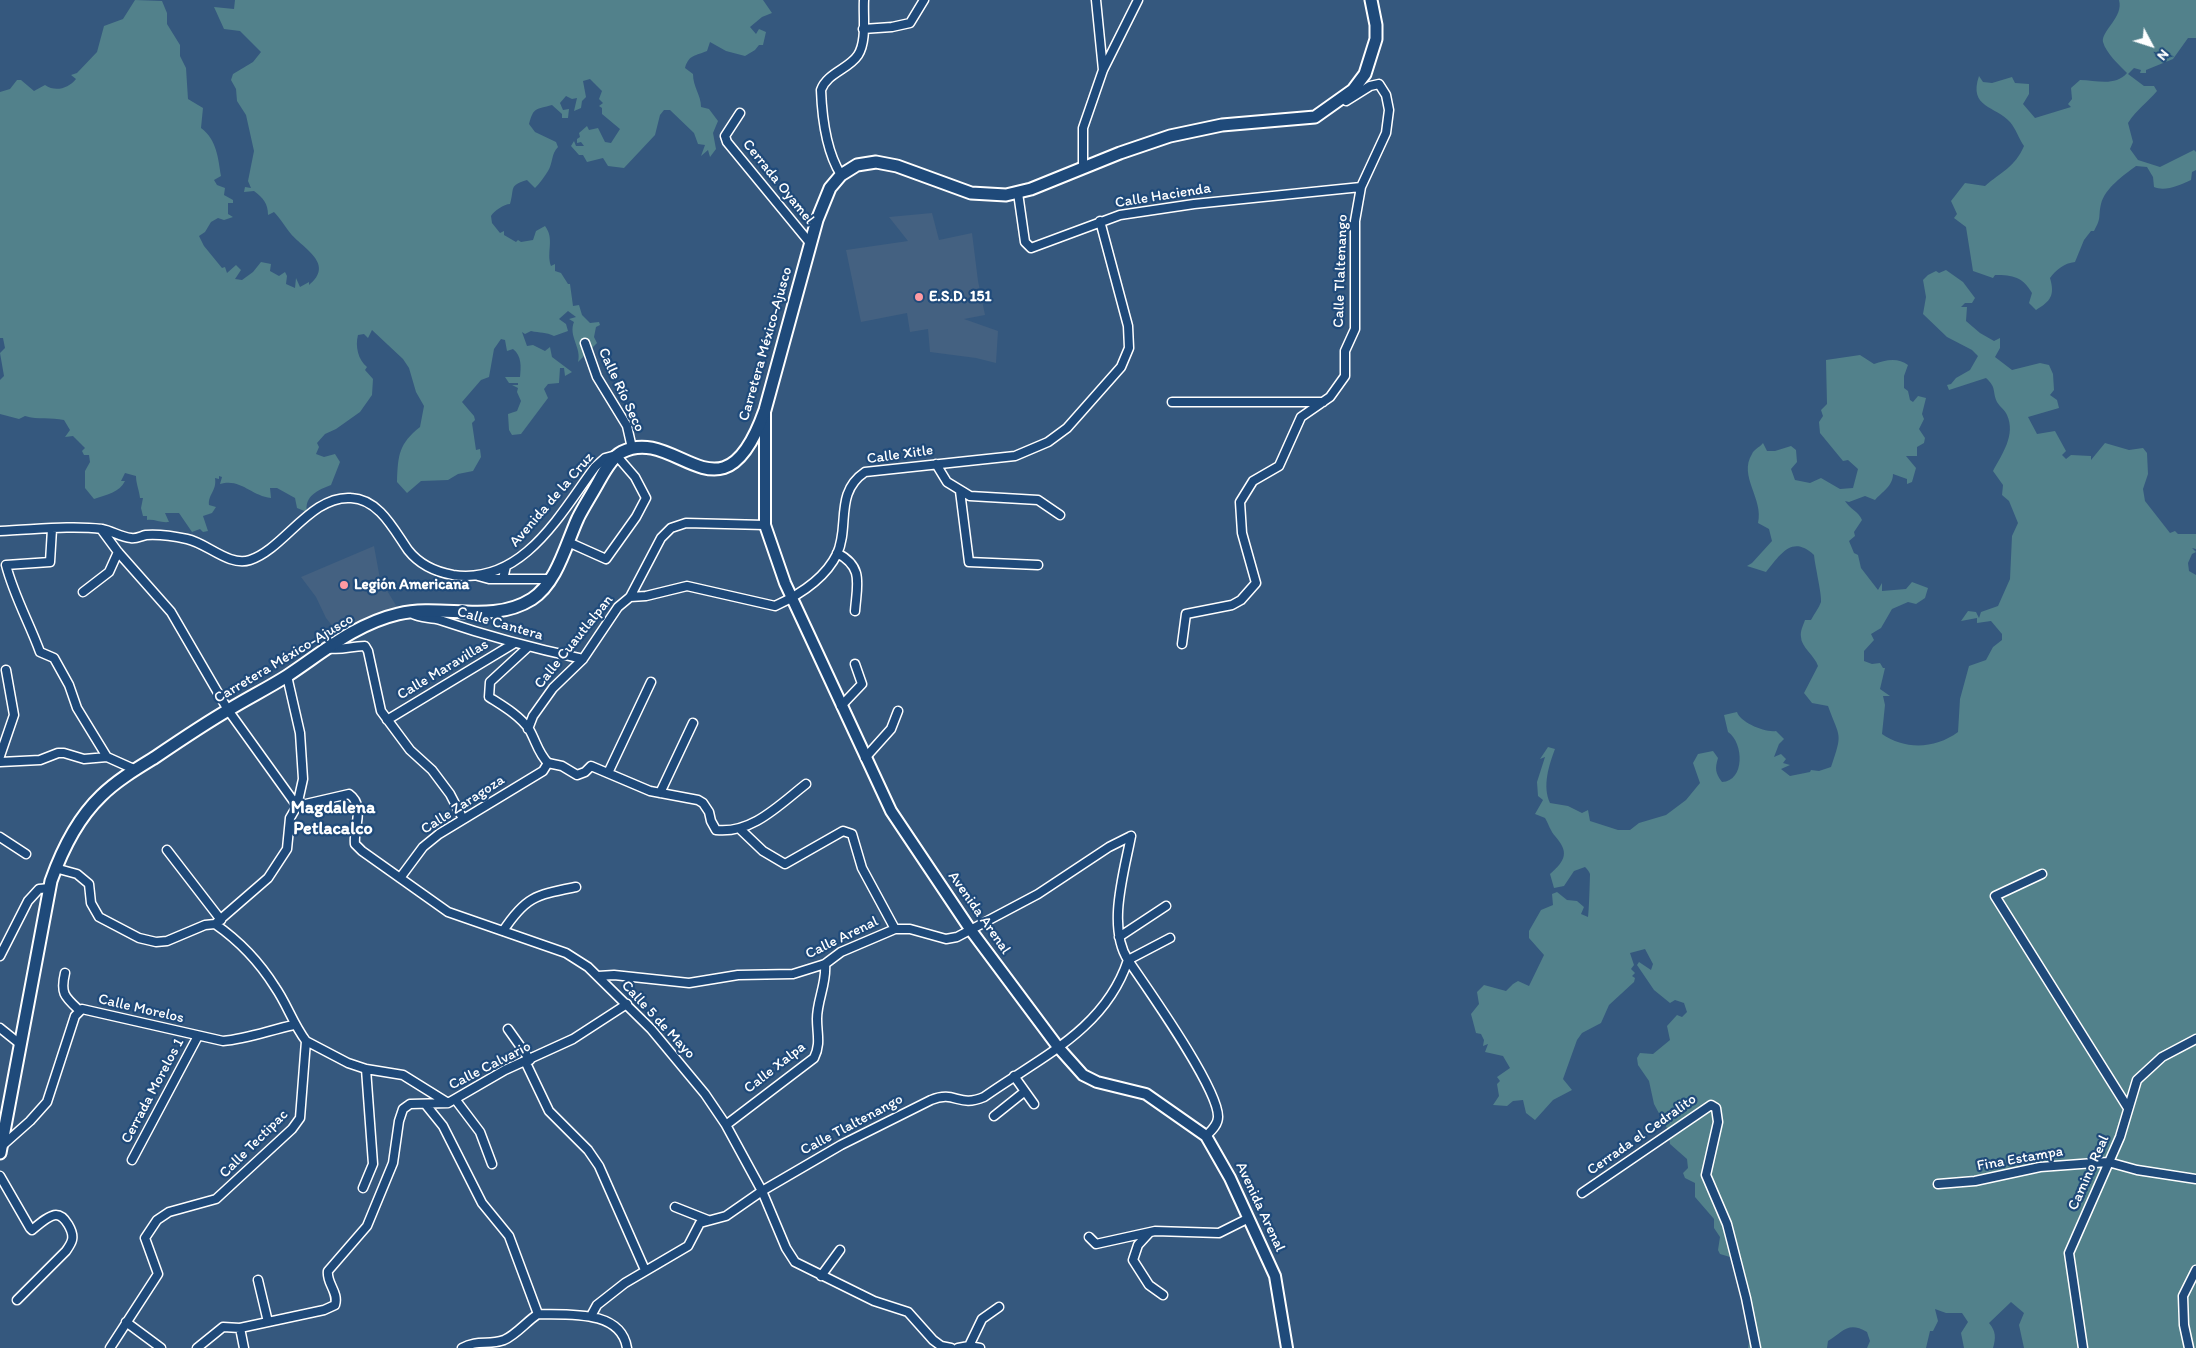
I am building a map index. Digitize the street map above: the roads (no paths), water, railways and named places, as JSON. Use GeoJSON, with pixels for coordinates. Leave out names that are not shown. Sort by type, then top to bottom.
{"type":"FeatureCollection","features":[{"type":"Feature","properties":{"kind":"main road"},"geometry":{"type":"LineString","coordinates":[[1315,117],[1353,90],[1365,74],[1376,39],[1376,25],[1371,0]]}},
{"type":"Feature","properties":{"kind":"main road","name":"Carretera México-Ajusco"},"geometry":{"type":"LineString","coordinates":[[2,1149],[20,1044],[55,868],[65,846],[89,809],[101,795],[228,710],[287,676],[326,648],[359,629],[388,617],[411,613],[500,612],[532,599],[550,579],[582,511],[616,455],[632,448],[655,449],[699,467],[712,469],[727,466],[739,459],[756,435],[765,410],[810,243],[830,188],[841,175],[857,165],[876,162],[897,166],[970,192],[993,196],[1018,193],[1170,136],[1222,125],[1315,117]]}},
{"type":"Feature","properties":{"kind":"street"},"geometry":{"type":"LineString","coordinates":[[841,175],[835,165],[827,137],[821,90],[829,79],[858,55],[863,42],[864,0]]}},
{"type":"Feature","properties":{"kind":"street"},"geometry":{"type":"LineString","coordinates":[[863,29],[892,27],[910,23],[924,0]]}},
{"type":"Feature","properties":{"kind":"street"},"geometry":{"type":"LineString","coordinates":[[1096,0],[1103,70]]}},
{"type":"Feature","properties":{"kind":"street"},"geometry":{"type":"LineString","coordinates":[[1083,168],[1083,128],[1103,70],[1138,0]]}},
{"type":"Feature","properties":{"kind":"street","name":"Calle Tlaltenango"},"geometry":{"type":"LineString","coordinates":[[1182,644],[1186,614],[1232,605],[1241,600],[1256,583],[1242,533],[1240,502],[1253,481],[1279,466],[1301,417],[1330,397],[1345,376],[1345,351],[1355,329],[1355,221],[1361,188],[1386,132],[1389,110],[1386,95],[1379,84],[1370,86],[1315,117]]}},
{"type":"Feature","properties":{"kind":"street","name":"Cerrada Oyamel"},"geometry":{"type":"LineString","coordinates":[[740,113],[725,136],[728,142],[810,243]]}},
{"type":"Feature","properties":{"kind":"street","name":"Calle Hacienda"},"geometry":{"type":"LineString","coordinates":[[1018,193],[1025,242],[1031,248],[1120,215],[1194,204],[1361,188]]}},
{"type":"Feature","properties":{"kind":"street","name":"Calle Xitle"},"geometry":{"type":"LineString","coordinates":[[630,597],[646,596],[687,586],[775,606],[792,598],[820,576],[837,553],[845,498],[858,477],[872,470],[1015,456],[1039,447],[1067,428],[1111,380],[1126,358],[1129,337],[1100,221]]}},
{"type":"Feature","properties":{"kind":"street","name":"Calle Río Seco"},"geometry":{"type":"LineString","coordinates":[[585,343],[597,377],[626,426],[632,448]]}},
{"type":"Feature","properties":{"kind":"street"},"geometry":{"type":"LineString","coordinates":[[1172,402],[1323,402]]}},
{"type":"Feature","properties":{"kind":"street","name":"Avenida Arenal"},"geometry":{"type":"LineString","coordinates":[[765,410],[765,525],[792,598],[891,811],[970,928],[1058,1047],[1083,1075],[1097,1082],[1146,1094],[1206,1136],[1217,1152],[1275,1276],[1287,1348]]}},
{"type":"Feature","properties":{"kind":"street"},"geometry":{"type":"LineString","coordinates":[[568,542],[606,559],[636,517],[646,498],[635,476],[616,455]]}},
{"type":"Feature","properties":{"kind":"street","name":"Avenida de la Cruz"},"geometry":{"type":"LineString","coordinates":[[0,531],[101,529],[132,539],[145,535],[167,535],[191,540],[227,558],[242,562],[260,556],[292,528],[323,506],[351,498],[362,500],[383,515],[410,552],[429,567],[445,574],[478,576],[506,566],[529,552],[543,537],[595,467],[604,458],[616,455]]}},
{"type":"Feature","properties":{"kind":"street"},"geometry":{"type":"LineString","coordinates":[[936,464],[947,482],[970,496],[1038,500],[1060,515]]}},
{"type":"Feature","properties":{"kind":"street"},"geometry":{"type":"LineString","coordinates":[[960,491],[969,562],[1038,565]]}},
{"type":"Feature","properties":{"kind":"street","name":"Calle Cuautlalpan"},"geometry":{"type":"LineString","coordinates":[[528,729],[533,716],[553,688],[583,658],[618,607],[630,597],[661,538],[671,528],[686,523],[765,525]]}},
{"type":"Feature","properties":{"kind":"street"},"geometry":{"type":"LineString","coordinates":[[52,529],[50,562],[6,565],[16,600],[26,616],[40,652],[54,658],[69,685],[77,708],[107,757]]}},
{"type":"Feature","properties":{"kind":"street"},"geometry":{"type":"LineString","coordinates":[[101,529],[118,552],[171,612],[228,710],[297,806]]}},
{"type":"Feature","properties":{"kind":"street"},"geometry":{"type":"LineString","coordinates":[[83,592],[109,572],[118,552]]}},
{"type":"Feature","properties":{"kind":"street"},"geometry":{"type":"LineString","coordinates":[[837,553],[853,563],[857,571],[855,610]]}},
{"type":"Feature","properties":{"kind":"street"},"geometry":{"type":"LineString","coordinates":[[503,579],[506,566]]}},
{"type":"Feature","properties":{"kind":"street"},"geometry":{"type":"LineString","coordinates":[[478,576],[489,579],[550,579]]}},
{"type":"Feature","properties":{"kind":"street","name":"Calle Cantera"},"geometry":{"type":"LineString","coordinates":[[411,613],[417,617],[439,620],[513,644],[583,658]]}},
{"type":"Feature","properties":{"kind":"street","name":"Calle Maravillas"},"geometry":{"type":"LineString","coordinates":[[387,720],[513,644]]}},
{"type":"Feature","properties":{"kind":"street","name":"Calle Maravillas"},"geometry":{"type":"LineString","coordinates":[[326,648],[342,650],[353,646],[365,646],[368,651],[379,706],[387,720],[410,750],[432,770],[446,788],[463,819]]}},
{"type":"Feature","properties":{"kind":"street"},"geometry":{"type":"LineString","coordinates":[[528,647],[490,682],[489,697],[516,715],[528,729],[541,756],[548,763],[562,766],[577,775],[585,772],[591,766],[624,782],[660,793],[693,798],[703,803],[716,830],[741,830],[760,820],[806,784]]}},
{"type":"Feature","properties":{"kind":"street"},"geometry":{"type":"LineString","coordinates":[[841,706],[862,684],[855,664]]}},
{"type":"Feature","properties":{"kind":"street"},"geometry":{"type":"LineString","coordinates":[[0,756],[14,715],[6,670]]}},
{"type":"Feature","properties":{"kind":"street"},"geometry":{"type":"LineString","coordinates":[[55,868],[77,874],[89,884],[91,903],[99,916],[139,938],[156,942],[167,941],[205,925],[218,922],[268,878],[287,849],[290,818],[297,806],[303,779],[301,747],[287,676]]}},
{"type":"Feature","properties":{"kind":"street"},"geometry":{"type":"LineString","coordinates":[[608,773],[651,682]]}},
{"type":"Feature","properties":{"kind":"street"},"geometry":{"type":"LineString","coordinates":[[865,758],[891,729],[898,712]]}},
{"type":"Feature","properties":{"kind":"street"},"geometry":{"type":"LineString","coordinates":[[660,793],[693,723]]}},
{"type":"Feature","properties":{"kind":"street"},"geometry":{"type":"LineString","coordinates":[[0,762],[40,760],[58,753],[84,759],[107,757],[136,770]]}},
{"type":"Feature","properties":{"kind":"street","name":"Calle Zaragoza"},"geometry":{"type":"LineString","coordinates":[[400,878],[423,847],[463,819],[543,771],[548,763]]}},
{"type":"Feature","properties":{"kind":"street","name":"Calle 5 de Mayo"},"geometry":{"type":"LineString","coordinates":[[297,806],[349,794],[353,797],[358,814],[355,844],[400,878],[448,912],[566,953],[598,976],[651,1029],[705,1094],[726,1125],[762,1191],[790,1256],[795,1262],[874,1301],[908,1312],[933,1340],[941,1346],[951,1348]]}},
{"type":"Feature","properties":{"kind":"street"},"geometry":{"type":"LineString","coordinates":[[741,830],[763,851],[785,864],[844,831],[852,834],[862,868],[895,929]]}},
{"type":"Feature","properties":{"kind":"street","name":"Calle Arenal"},"geometry":{"type":"LineString","coordinates":[[598,976],[614,975],[663,982],[689,983],[738,975],[793,974],[825,964],[841,952],[895,929],[910,929],[946,940],[957,937],[970,928],[1038,894],[1109,847],[1131,836],[1122,872],[1119,937]]}},
{"type":"Feature","properties":{"kind":"street"},"geometry":{"type":"LineString","coordinates":[[0,837],[26,854]]}},
{"type":"Feature","properties":{"kind":"street"},"geometry":{"type":"LineString","coordinates":[[167,850],[218,922],[275,986],[294,1025],[306,1041]]}},
{"type":"Feature","properties":{"kind":"street"},"geometry":{"type":"LineString","coordinates":[[2042,874],[1996,896],[2128,1108]]}},
{"type":"Feature","properties":{"kind":"street"},"geometry":{"type":"LineString","coordinates":[[503,931],[526,902],[544,895],[576,887]]}},
{"type":"Feature","properties":{"kind":"street"},"geometry":{"type":"LineString","coordinates":[[0,956],[28,901],[39,889],[50,888]]}},
{"type":"Feature","properties":{"kind":"street"},"geometry":{"type":"LineString","coordinates":[[1166,906],[1119,937],[1120,948],[1163,1010],[1214,1099],[1218,1118],[1216,1124],[1206,1136]]}},
{"type":"Feature","properties":{"kind":"street"},"geometry":{"type":"LineString","coordinates":[[1128,960],[1170,938]]}},
{"type":"Feature","properties":{"kind":"street","name":"Calle Tlaltenango"},"geometry":{"type":"LineString","coordinates":[[708,1220],[726,1216],[762,1191],[841,1145],[906,1111],[947,1095],[967,1102],[975,1101],[1087,1026],[1101,1010],[1124,974],[1128,960]]}},
{"type":"Feature","properties":{"kind":"street","name":"Calle Xalpa"},"geometry":{"type":"LineString","coordinates":[[726,1125],[814,1058],[819,1048],[817,1019],[819,1001],[826,977],[825,964]]}},
{"type":"Feature","properties":{"kind":"street"},"geometry":{"type":"LineString","coordinates":[[65,973],[62,985],[63,994],[80,1011]]}},
{"type":"Feature","properties":{"kind":"street","name":"Calle Calvario"},"geometry":{"type":"LineString","coordinates":[[306,1041],[348,1064],[403,1075],[451,1101],[505,1070],[573,1039],[627,1004]]}},
{"type":"Feature","properties":{"kind":"street","name":"Calle Morelos"},"geometry":{"type":"LineString","coordinates":[[2,1149],[48,1102],[63,1048],[75,1016],[82,1009],[223,1041],[245,1039],[266,1030],[294,1025]]}},
{"type":"Feature","properties":{"kind":"street"},"geometry":{"type":"LineString","coordinates":[[0,1028],[20,1044]]}},
{"type":"Feature","properties":{"kind":"street"},"geometry":{"type":"LineString","coordinates":[[508,1029],[528,1060],[549,1111],[588,1150],[599,1166],[645,1270]]}},
{"type":"Feature","properties":{"kind":"street","name":"Cerrada Morelos 1"},"geometry":{"type":"LineString","coordinates":[[132,1160],[198,1036]]}},
{"type":"Feature","properties":{"kind":"street","name":"Camino Real"},"geometry":{"type":"LineString","coordinates":[[2083,1348],[2069,1253],[2120,1136],[2137,1080],[2162,1057],[2196,1039]]}},
{"type":"Feature","properties":{"kind":"street","name":"Calle Tectipac"},"geometry":{"type":"LineString","coordinates":[[110,1348],[158,1274],[145,1238],[154,1224],[169,1212],[216,1199],[297,1124],[300,1118],[306,1041]]}},
{"type":"Feature","properties":{"kind":"street"},"geometry":{"type":"LineString","coordinates":[[363,1188],[373,1164],[366,1069]]}},
{"type":"Feature","properties":{"kind":"street"},"geometry":{"type":"LineString","coordinates":[[1014,1076],[1034,1104]]}},
{"type":"Feature","properties":{"kind":"street"},"geometry":{"type":"LineString","coordinates":[[994,1116],[1024,1092]]}},
{"type":"Feature","properties":{"kind":"street"},"geometry":{"type":"LineString","coordinates":[[197,1348],[224,1327],[240,1328],[324,1310],[335,1305],[336,1295],[327,1274],[329,1268],[367,1226],[393,1163],[399,1122],[403,1109],[410,1104],[426,1105],[451,1101],[480,1132],[492,1164]]}},
{"type":"Feature","properties":{"kind":"street","name":"Cerrada el Cedralito"},"geometry":{"type":"LineString","coordinates":[[1582,1193],[1711,1104],[1716,1108],[1718,1122],[1706,1175],[1727,1224],[1746,1298],[1756,1348]]}},
{"type":"Feature","properties":{"kind":"street"},"geometry":{"type":"LineString","coordinates":[[426,1105],[442,1126],[482,1203],[509,1236],[538,1314]]}},
{"type":"Feature","properties":{"kind":"street","name":"Fina Estampa"},"geometry":{"type":"LineString","coordinates":[[1938,1184],[1975,1181],[2040,1167],[2108,1162],[2137,1170],[2196,1179]]}},
{"type":"Feature","properties":{"kind":"street"},"geometry":{"type":"LineString","coordinates":[[0,1176],[32,1230],[53,1215],[59,1215],[63,1217],[72,1233],[72,1242],[66,1251],[17,1300]]}},
{"type":"Feature","properties":{"kind":"street"},"geometry":{"type":"LineString","coordinates":[[675,1207],[708,1220]]}},
{"type":"Feature","properties":{"kind":"street"},"geometry":{"type":"LineString","coordinates":[[1089,1237],[1096,1244],[1150,1232],[1219,1234],[1249,1218]]}},
{"type":"Feature","properties":{"kind":"street"},"geometry":{"type":"LineString","coordinates":[[591,1316],[597,1305],[607,1296],[645,1270],[688,1246],[700,1223],[708,1220]]}},
{"type":"Feature","properties":{"kind":"street"},"geometry":{"type":"LineString","coordinates":[[1150,1232],[1138,1245],[1133,1260],[1141,1276],[1149,1286],[1163,1295]]}},
{"type":"Feature","properties":{"kind":"street"},"geometry":{"type":"LineString","coordinates":[[821,1276],[840,1250]]}},
{"type":"Feature","properties":{"kind":"street"},"geometry":{"type":"LineString","coordinates":[[2189,1348],[2184,1325],[2183,1296],[2196,1270]]}},
{"type":"Feature","properties":{"kind":"street"},"geometry":{"type":"LineString","coordinates":[[258,1280],[268,1322]]}},
{"type":"Feature","properties":{"kind":"street"},"geometry":{"type":"LineString","coordinates":[[969,1346],[982,1319],[999,1307]]}},
{"type":"Feature","properties":{"kind":"street"},"geometry":{"type":"LineString","coordinates":[[462,1348],[473,1342],[482,1344],[505,1339],[538,1314],[591,1316],[618,1329],[626,1348]]}},
{"type":"Feature","properties":{"kind":"street"},"geometry":{"type":"LineString","coordinates":[[126,1322],[161,1348]]}},
{"type":"Feature","properties":{"kind":"street"},"geometry":{"type":"LineString","coordinates":[[240,1328],[244,1348]]}},
{"type":"Feature","properties":{"kind":"street"},"geometry":{"type":"LineString","coordinates":[[958,1348],[969,1346],[980,1348]]}},
{"type":"Feature","properties":{"kind":"place","name":"E.S.D. 151"},"geometry":{"type":"Point","coordinates":[919,297]}},
{"type":"Feature","properties":{"kind":"place","name":"Legión Americana"},"geometry":{"type":"Point","coordinates":[344,585]}},
{"type":"Feature","properties":{"kind":"district","name":"Magdalena Petlacalco"},"geometry":{"type":"Point","coordinates":[333,818]}}]}
